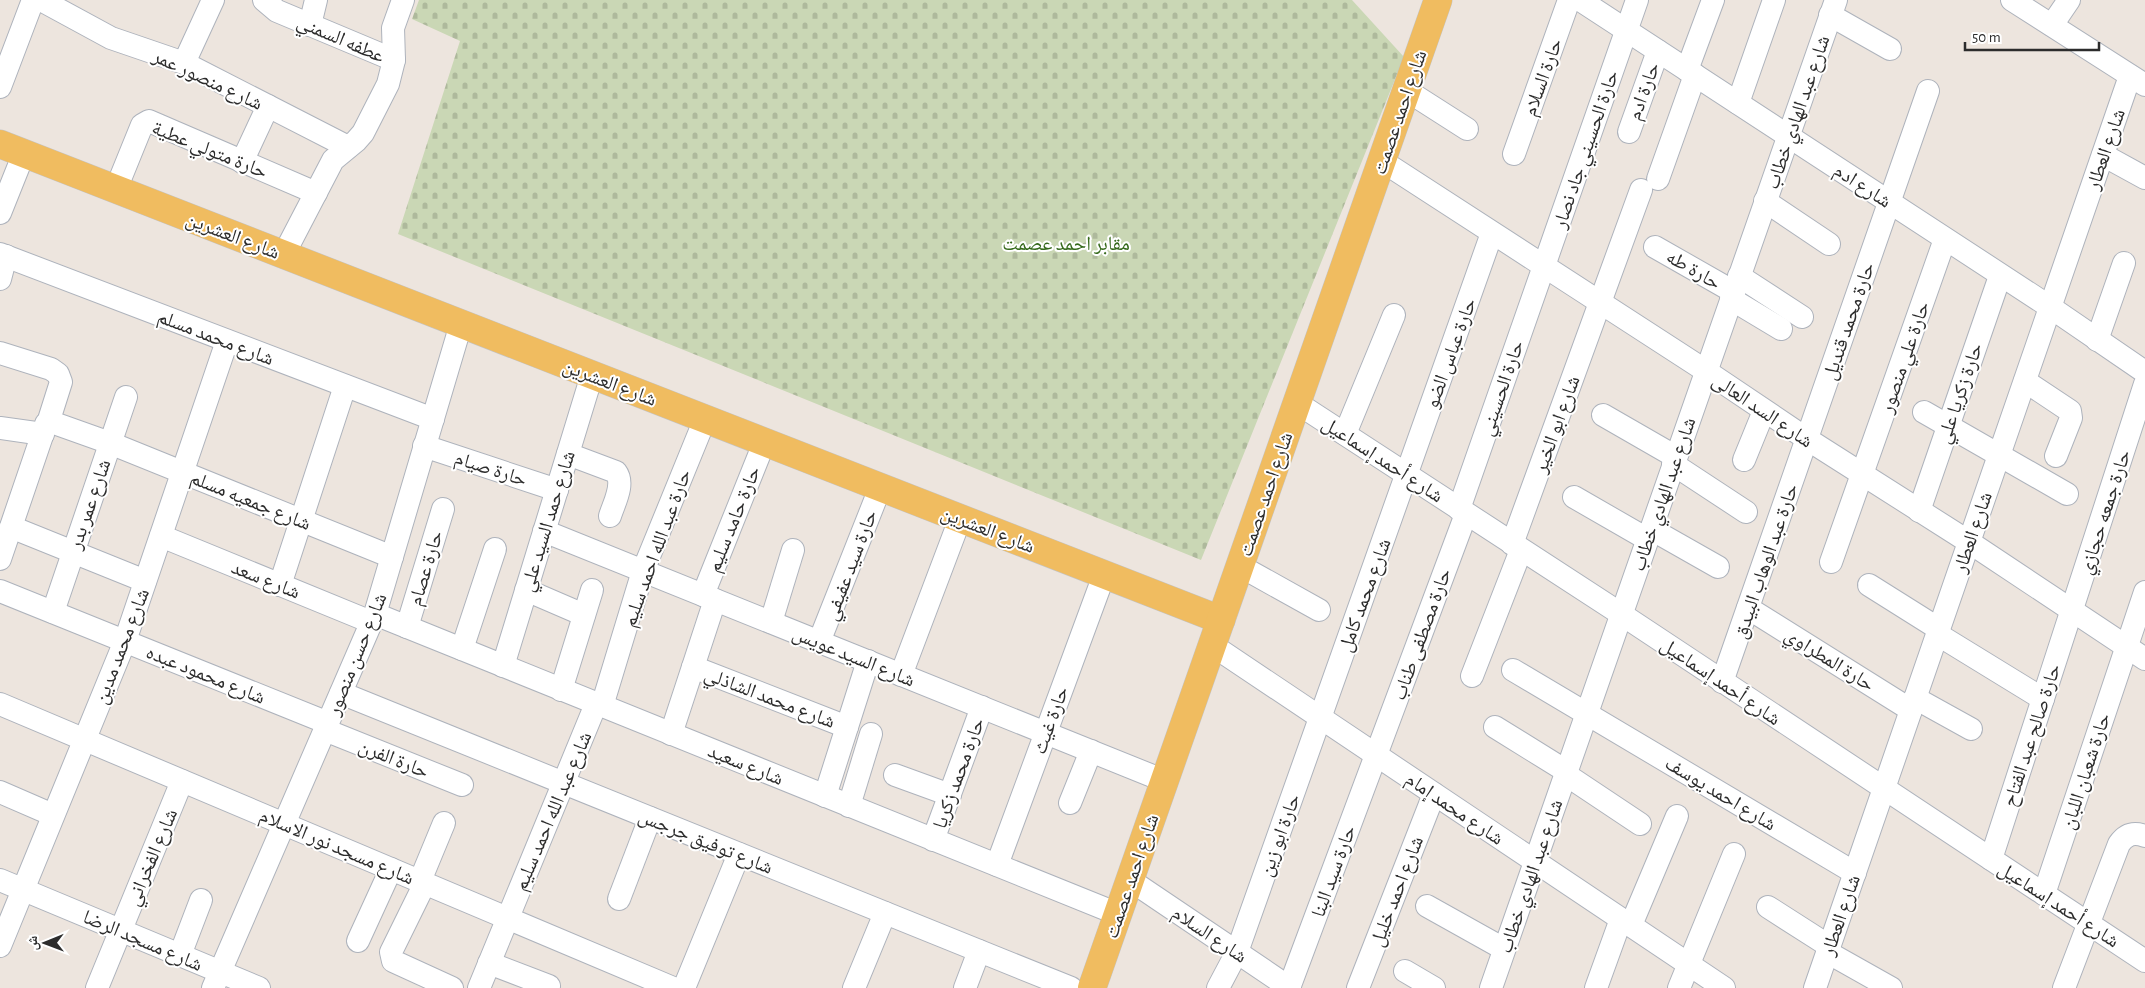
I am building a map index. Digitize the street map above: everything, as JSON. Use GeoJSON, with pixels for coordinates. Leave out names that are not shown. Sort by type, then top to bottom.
{"type":"FeatureCollection","features":[{"type":"Feature","properties":{"kind":"main road","name":"شارع احمد عصمت"},"geometry":{"type":"LineString","coordinates":[[1092,988],[1438,0]]}},
{"type":"Feature","properties":{"kind":"main road","name":"شارع العشرين"},"geometry":{"type":"LineString","coordinates":[[12,149],[1104,575],[1216,633]]}},
{"type":"Feature","properties":{"kind":"street"},"geometry":{"type":"LineString","coordinates":[[0,87],[33,0]]}},
{"type":"Feature","properties":{"kind":"street","name":"شارع منصور عمر"},"geometry":{"type":"LineString","coordinates":[[42,0],[122,43],[184,64],[348,147]]}},
{"type":"Feature","properties":{"kind":"street"},"geometry":{"type":"LineString","coordinates":[[184,64],[213,0]]}},
{"type":"Feature","properties":{"kind":"street","name":"عطفه السمني"},"geometry":{"type":"LineString","coordinates":[[264,0],[277,12],[394,60]]}},
{"type":"Feature","properties":{"kind":"street"},"geometry":{"type":"LineString","coordinates":[[310,25],[316,0]]}},
{"type":"Feature","properties":{"kind":"street"},"geometry":{"type":"LineString","coordinates":[[284,254],[333,160],[363,133],[391,76],[394,60],[393,28],[403,0]]}},
{"type":"Feature","properties":{"kind":"street","name":"حارة السلام"},"geometry":{"type":"LineString","coordinates":[[1514,154],[1569,0]]}},
{"type":"Feature","properties":{"kind":"street","name":"شارع ادم"},"geometry":{"type":"LineString","coordinates":[[1580,0],[2050,307],[2145,372]]}},
{"type":"Feature","properties":{"kind":"street","name":"حارة الحسيني جاد نصار"},"geometry":{"type":"LineString","coordinates":[[1543,267],[1637,0]]}},
{"type":"Feature","properties":{"kind":"street","name":"شارع ابو الخير"},"geometry":{"type":"LineString","coordinates":[[1472,676],[1600,304],[1650,184],[1691,73],[1713,0]]}},
{"type":"Feature","properties":{"kind":"street"},"geometry":{"type":"LineString","coordinates":[[1738,103],[1774,0]]}},
{"type":"Feature","properties":{"kind":"street"},"geometry":{"type":"LineString","coordinates":[[2012,0],[2137,81]]}},
{"type":"Feature","properties":{"kind":"street"},"geometry":{"type":"LineString","coordinates":[[2052,25],[2069,0]]}},
{"type":"Feature","properties":{"kind":"street"},"geometry":{"type":"LineString","coordinates":[[1833,8],[1890,49]]}},
{"type":"Feature","properties":{"kind":"street","name":"شارع عبد الهادي خطاب"},"geometry":{"type":"LineString","coordinates":[[1490,988],[1833,8]]}},
{"type":"Feature","properties":{"kind":"street","name":"حارة ادم"},"geometry":{"type":"LineString","coordinates":[[1629,132],[1658,51]]}},
{"type":"Feature","properties":{"kind":"street","name":"شارع العطار"},"geometry":{"type":"LineString","coordinates":[[1815,988],[2103,155],[2137,81]]}},
{"type":"Feature","properties":{"kind":"street"},"geometry":{"type":"LineString","coordinates":[[1406,90],[1467,129]]}},
{"type":"Feature","properties":{"kind":"street","name":"حارة محمد قنديل"},"geometry":{"type":"LineString","coordinates":[[1807,439],[1928,91]]}},
{"type":"Feature","properties":{"kind":"street"},"geometry":{"type":"LineString","coordinates":[[242,162],[268,106]]}},
{"type":"Feature","properties":{"kind":"street","name":"حارة متولي عطية"},"geometry":{"type":"LineString","coordinates":[[116,189],[142,125],[149,121],[316,193]]}},
{"type":"Feature","properties":{"kind":"street"},"geometry":{"type":"LineString","coordinates":[[0,213],[12,149]]}},
{"type":"Feature","properties":{"kind":"street"},"geometry":{"type":"LineString","coordinates":[[2103,155],[2145,178]]}},
{"type":"Feature","properties":{"kind":"street","name":"شارع السد العالى"},"geometry":{"type":"LineString","coordinates":[[1382,161],[1706,371],[1807,439],[1969,542],[2145,660]]}},
{"type":"Feature","properties":{"kind":"street"},"geometry":{"type":"LineString","coordinates":[[1765,201],[1829,244]]}},
{"type":"Feature","properties":{"kind":"street","name":"حارة عباس الضو"},"geometry":{"type":"LineString","coordinates":[[1407,474],[1492,233]]}},
{"type":"Feature","properties":{"kind":"street","name":"حارة علي منصور"},"geometry":{"type":"LineString","coordinates":[[1831,562],[1945,239]]}},
{"type":"Feature","properties":{"kind":"street","name":"حارة طه"},"geometry":{"type":"LineString","coordinates":[[1655,247],[1735,289]]}},
{"type":"Feature","properties":{"kind":"street"},"geometry":{"type":"LineString","coordinates":[[0,279],[3,255]]}},
{"type":"Feature","properties":{"kind":"street","name":"شارع محمد مسلم"},"geometry":{"type":"LineString","coordinates":[[3,255],[432,419]]}},
{"type":"Feature","properties":{"kind":"street"},"geometry":{"type":"LineString","coordinates":[[2097,340],[2124,264]]}},
{"type":"Feature","properties":{"kind":"street","name":"حارة الحسيني"},"geometry":{"type":"LineString","coordinates":[[1462,511],[1543,267]]}},
{"type":"Feature","properties":{"kind":"street","name":"حارة زكريا علي"},"geometry":{"type":"LineString","coordinates":[[1918,511],[2000,276]]}},
{"type":"Feature","properties":{"kind":"street"},"geometry":{"type":"LineString","coordinates":[[1735,289],[1802,316]]}},
{"type":"Feature","properties":{"kind":"street"},"geometry":{"type":"LineString","coordinates":[[1735,289],[1781,329]]}},
{"type":"Feature","properties":{"kind":"street"},"geometry":{"type":"LineString","coordinates":[[1345,434],[1394,315]]}},
{"type":"Feature","properties":{"kind":"street","name":"شارع حسن منصور"},"geometry":{"type":"LineString","coordinates":[[216,980],[373,618],[461,324]]}},
{"type":"Feature","properties":{"kind":"street","name":"شارع محمد مدين"},"geometry":{"type":"LineString","coordinates":[[0,946],[125,641],[228,341]]}},
{"type":"Feature","properties":{"kind":"street"},"geometry":{"type":"LineString","coordinates":[[0,353],[51,369],[58,374],[61,382],[45,428],[9,516],[0,559]]}},
{"type":"Feature","properties":{"kind":"street","name":"شارع حمد السيد علي"},"geometry":{"type":"LineString","coordinates":[[503,666],[592,375]]}},
{"type":"Feature","properties":{"kind":"street"},"geometry":{"type":"LineString","coordinates":[[2025,381],[2070,411],[2071,418],[2056,456]]}},
{"type":"Feature","properties":{"kind":"street","name":"حارة جمعه حجازي"},"geometry":{"type":"LineString","coordinates":[[2072,611],[2145,384]]}},
{"type":"Feature","properties":{"kind":"street"},"geometry":{"type":"LineString","coordinates":[[280,585],[345,386]]}},
{"type":"Feature","properties":{"kind":"street","name":"شارع عمر بدر"},"geometry":{"type":"LineString","coordinates":[[53,612],[126,397]]}},
{"type":"Feature","properties":{"kind":"street","name":"شارع أحمد إسماعيل"},"geometry":{"type":"LineString","coordinates":[[1297,403],[1621,614],[2145,961]]}},
{"type":"Feature","properties":{"kind":"street"},"geometry":{"type":"LineString","coordinates":[[1744,460],[1764,411]]}},
{"type":"Feature","properties":{"kind":"street"},"geometry":{"type":"LineString","coordinates":[[1924,412],[2067,494]]}},
{"type":"Feature","properties":{"kind":"street"},"geometry":{"type":"LineString","coordinates":[[1603,414],[1675,460],[1746,512]]}},
{"type":"Feature","properties":{"kind":"street","name":"حارة عبد الله احمد سليم"},"geometry":{"type":"LineString","coordinates":[[599,705],[643,571],[704,419]]}},
{"type":"Feature","properties":{"kind":"street","name":"شارع جمعيه مسلم"},"geometry":{"type":"LineString","coordinates":[[0,428],[45,428],[51,422],[110,443],[392,557]]}},
{"type":"Feature","properties":{"kind":"street","name":"حارة عبد الوهاب البيدق"},"geometry":{"type":"LineString","coordinates":[[1722,682],[1807,439]]}},
{"type":"Feature","properties":{"kind":"street","name":"حارة حامد سليم"},"geometry":{"type":"LineString","coordinates":[[671,734],[693,667],[709,598],[764,443]]}},
{"type":"Feature","properties":{"kind":"street","name":"حارة صيام"},"geometry":{"type":"LineString","coordinates":[[424,446],[557,490]]}},
{"type":"Feature","properties":{"kind":"street"},"geometry":{"type":"LineString","coordinates":[[568,454],[616,472],[620,484],[610,516]]}},
{"type":"Feature","properties":{"kind":"street","name":"شارع محمد كامل"},"geometry":{"type":"LineString","coordinates":[[1320,717],[1407,474]]}},
{"type":"Feature","properties":{"kind":"street","name":"حارة سيد عفيفي"},"geometry":{"type":"LineString","coordinates":[[820,642],[880,488]]}},
{"type":"Feature","properties":{"kind":"street"},"geometry":{"type":"LineString","coordinates":[[1574,497],[1718,567]]}},
{"type":"Feature","properties":{"kind":"street","name":"حارة عصام"},"geometry":{"type":"LineString","coordinates":[[407,627],[443,509]]}},
{"type":"Feature","properties":{"kind":"street","name":"حارة مصطفى طناب"},"geometry":{"type":"LineString","coordinates":[[1376,755],[1462,511]]}},
{"type":"Feature","properties":{"kind":"street"},"geometry":{"type":"LineString","coordinates":[[9,516],[73,552],[145,581]]}},
{"type":"Feature","properties":{"kind":"street"},"geometry":{"type":"LineString","coordinates":[[901,675],[960,519]]}},
{"type":"Feature","properties":{"kind":"street","name":"شارع السيد عويس"},"geometry":{"type":"LineString","coordinates":[[544,531],[1165,781]]}},
{"type":"Feature","properties":{"kind":"street","name":"شارع سعد"},"geometry":{"type":"LineString","coordinates":[[160,536],[280,585],[373,618]]}},
{"type":"Feature","properties":{"kind":"street"},"geometry":{"type":"LineString","coordinates":[[462,650],[495,549]]}},
{"type":"Feature","properties":{"kind":"street"},"geometry":{"type":"LineString","coordinates":[[771,622],[793,550]]}},
{"type":"Feature","properties":{"kind":"street"},"geometry":{"type":"LineString","coordinates":[[1240,566],[1319,610]]}},
{"type":"Feature","properties":{"kind":"street","name":"حارة غيث"},"geometry":{"type":"LineString","coordinates":[[996,866],[1104,575]]}},
{"type":"Feature","properties":{"kind":"street"},"geometry":{"type":"LineString","coordinates":[[1869,585],[2043,699]]}},
{"type":"Feature","properties":{"kind":"street"},"geometry":{"type":"LineString","coordinates":[[526,590],[584,615]]}},
{"type":"Feature","properties":{"kind":"street"},"geometry":{"type":"LineString","coordinates":[[561,690],[592,590]]}},
{"type":"Feature","properties":{"kind":"street","name":"شارع محمود عبده"},"geometry":{"type":"LineString","coordinates":[[0,591],[125,641],[326,726]]}},
{"type":"Feature","properties":{"kind":"street","name":"حارة شعبان اللبان"},"geometry":{"type":"LineString","coordinates":[[2044,894],[2145,592]]}},
{"type":"Feature","properties":{"kind":"street","name":"حارة المطراوي"},"geometry":{"type":"LineString","coordinates":[[1748,608],[1913,704],[1971,730]]}},
{"type":"Feature","properties":{"kind":"street","name":"حارة صالح عبد الفتاح"},"geometry":{"type":"LineString","coordinates":[[1991,859],[2072,611]]}},
{"type":"Feature","properties":{"kind":"street","name":"شارع سعيد"},"geometry":{"type":"LineString","coordinates":[[373,618],[407,627],[1118,914]]}},
{"type":"Feature","properties":{"kind":"street","name":"شارع محمد إمام"},"geometry":{"type":"LineString","coordinates":[[1216,633],[1320,717],[1724,988]]}},
{"type":"Feature","properties":{"kind":"street"},"geometry":{"type":"LineString","coordinates":[[824,796],[868,662]]}},
{"type":"Feature","properties":{"kind":"street","name":"شارع محمد الشاذلي"},"geometry":{"type":"LineString","coordinates":[[693,667],[847,727]]}},
{"type":"Feature","properties":{"kind":"street","name":"شارع احمد يوسف"},"geometry":{"type":"LineString","coordinates":[[1513,670],[1854,873]]}},
{"type":"Feature","properties":{"kind":"street","name":"شارع توفيق جرجس"},"geometry":{"type":"LineString","coordinates":[[340,693],[1071,988]]}},
{"type":"Feature","properties":{"kind":"street","name":"شارع مسجد نور الاسلام"},"geometry":{"type":"LineString","coordinates":[[0,704],[673,988]]}},
{"type":"Feature","properties":{"kind":"street","name":"شارع عبد الله احمد سليم"},"geometry":{"type":"LineString","coordinates":[[479,988],[563,783],[599,705]]}},
{"type":"Feature","properties":{"kind":"street","name":"حارة محمد زكريا"},"geometry":{"type":"LineString","coordinates":[[933,840],[982,707]]}},
{"type":"Feature","properties":{"kind":"street","name":"حارة ابو زين"},"geometry":{"type":"LineString","coordinates":[[1218,988],[1237,952],[1320,717]]}},
{"type":"Feature","properties":{"kind":"street","name":"حارة الفرن"},"geometry":{"type":"LineString","coordinates":[[326,726],[462,785]]}},
{"type":"Feature","properties":{"kind":"street"},"geometry":{"type":"LineString","coordinates":[[1495,727],[1640,824]]}},
{"type":"Feature","properties":{"kind":"street"},"geometry":{"type":"LineString","coordinates":[[849,806],[871,734]]}},
{"type":"Feature","properties":{"kind":"street"},"geometry":{"type":"LineString","coordinates":[[1070,803],[1091,751]]}},
{"type":"Feature","properties":{"kind":"street","name":"حارة سيد البنا"},"geometry":{"type":"LineString","coordinates":[[1290,988],[1376,755]]}},
{"type":"Feature","properties":{"kind":"street"},"geometry":{"type":"LineString","coordinates":[[895,774],[950,794]]}},
{"type":"Feature","properties":{"kind":"street","name":"شارع الفخراني"},"geometry":{"type":"LineString","coordinates":[[97,988],[182,781]]}},
{"type":"Feature","properties":{"kind":"street"},"geometry":{"type":"LineString","coordinates":[[0,792],[54,815]]}},
{"type":"Feature","properties":{"kind":"street","name":"شارع احمد خليل"},"geometry":{"type":"LineString","coordinates":[[1358,988],[1434,794]]}},
{"type":"Feature","properties":{"kind":"street"},"geometry":{"type":"LineString","coordinates":[[1596,988],[1676,816]]}},
{"type":"Feature","properties":{"kind":"street"},"geometry":{"type":"LineString","coordinates":[[618,899],[650,818]]}},
{"type":"Feature","properties":{"kind":"street"},"geometry":{"type":"LineString","coordinates":[[444,823],[423,882],[391,952],[391,957],[393,962],[452,988]]}},
{"type":"Feature","properties":{"kind":"street"},"geometry":{"type":"LineString","coordinates":[[2064,988],[2119,844],[2122,839],[2133,834],[2145,836]]}},
{"type":"Feature","properties":{"kind":"street"},"geometry":{"type":"LineString","coordinates":[[684,988],[739,854]]}},
{"type":"Feature","properties":{"kind":"street"},"geometry":{"type":"LineString","coordinates":[[1679,988],[1734,854]]}},
{"type":"Feature","properties":{"kind":"street"},"geometry":{"type":"LineString","coordinates":[[358,941],[391,869]]}},
{"type":"Feature","properties":{"kind":"street","name":"شارع مسجد الرضا"},"geometry":{"type":"LineString","coordinates":[[0,880],[180,955],[216,980],[259,988]]}},
{"type":"Feature","properties":{"kind":"street","name":"شارع السلام"},"geometry":{"type":"LineString","coordinates":[[1130,880],[1290,988]]}},
{"type":"Feature","properties":{"kind":"street"},"geometry":{"type":"LineString","coordinates":[[180,955],[201,900]]}},
{"type":"Feature","properties":{"kind":"street"},"geometry":{"type":"LineString","coordinates":[[1428,906],[1504,949]]}},
{"type":"Feature","properties":{"kind":"street"},"geometry":{"type":"LineString","coordinates":[[1768,907],[1828,949],[1891,988]]}},
{"type":"Feature","properties":{"kind":"street"},"geometry":{"type":"LineString","coordinates":[[854,988],[885,913]]}},
{"type":"Feature","properties":{"kind":"street"},"geometry":{"type":"LineString","coordinates":[[965,988],[979,951]]}},
{"type":"Feature","properties":{"kind":"street"},"geometry":{"type":"LineString","coordinates":[[489,963],[549,986]]}},
{"type":"Feature","properties":{"kind":"street"},"geometry":{"type":"LineString","coordinates":[[1405,971],[1434,988]]}},
{"type":"Feature","properties":{"kind":"green space","name":"مقابر احمد عصمت"},"geometry":{"type":"Polygon","coordinates":[[[419,0],[1352,0],[1404,57],[1201,560],[398,234],[460,41],[412,19],[419,0]]]}}]}
